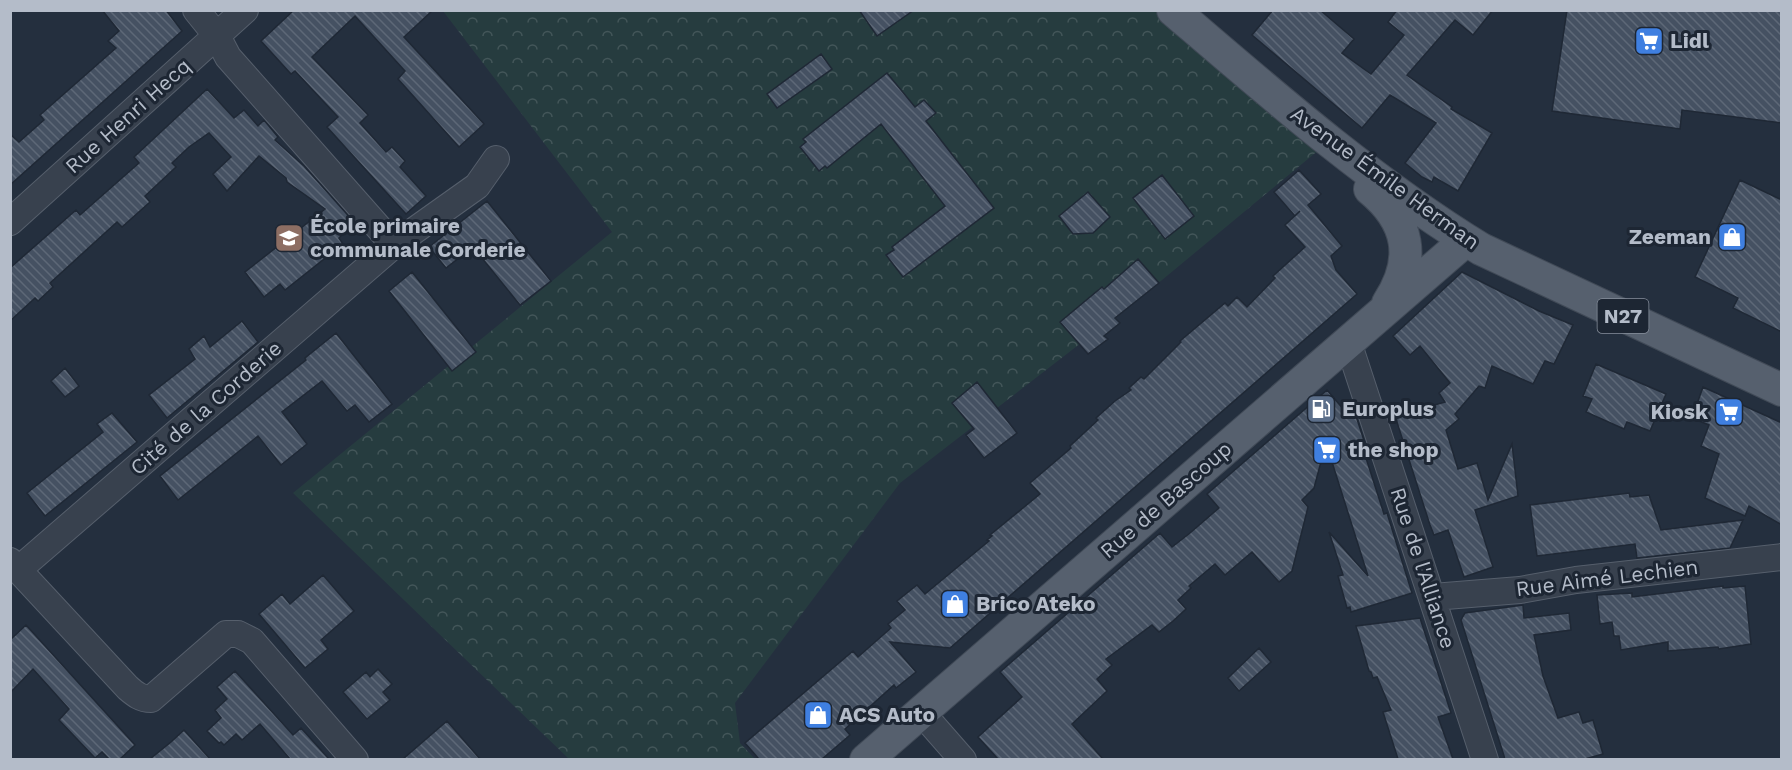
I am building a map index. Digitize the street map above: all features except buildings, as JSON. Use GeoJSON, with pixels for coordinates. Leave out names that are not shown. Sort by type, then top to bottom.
{"type":"FeatureCollection","features":[{"type":"Feature","properties":{"kind":"main road","name":"Avenue Émile Herman"},"geometry":{"type":"LineString","coordinates":[[1173,10],[1278,100],[1379,179],[1466,240],[1782,390]]}},
{"type":"Feature","properties":{"kind":"main road"},"geometry":{"type":"LineString","coordinates":[[1206,39],[1230,72],[1250,93],[1374,193],[1396,216],[1405,235],[1406,255],[1394,294],[1382,312]]}},
{"type":"Feature","properties":{"kind":"main road","name":"Rue de Bascoup"},"geometry":{"type":"LineString","coordinates":[[866,759],[1466,240]]}},
{"type":"Feature","properties":{"kind":"street"},"geometry":{"type":"LineString","coordinates":[[196,10],[217,36],[228,57],[394,245]]}},
{"type":"Feature","properties":{"kind":"street","name":"Rue Henri Hecq"},"geometry":{"type":"LineString","coordinates":[[10,222],[246,10]]}},
{"type":"Feature","properties":{"kind":"street","name":"Cité de la Corderie"},"geometry":{"type":"LineString","coordinates":[[14,566],[394,245],[477,186],[496,159]]}},
{"type":"Feature","properties":{"kind":"street","name":"Rue de l'Alliance"},"geometry":{"type":"LineString","coordinates":[[1348,342],[1485,759]]}},
{"type":"Feature","properties":{"kind":"street","name":"Rue Aimé Lechien"},"geometry":{"type":"LineString","coordinates":[[1433,597],[1520,590],[1576,580],[1782,557]]}},
{"type":"Feature","properties":{"kind":"street"},"geometry":{"type":"LineString","coordinates":[[14,566],[128,688],[145,699],[151,699],[226,634],[238,634],[252,641],[355,759]]}},
{"type":"Feature","properties":{"kind":"street"},"geometry":{"type":"LineString","coordinates":[[921,712],[963,759]]}},
{"type":"Feature","properties":{"kind":"green space"},"geometry":{"type":"Polygon","coordinates":[[[443,11],[1173,11],[1320,149],[1156,285],[900,483],[735,703],[740,743],[755,759],[569,759],[293,493],[612,232],[443,11]]]}},
{"type":"Feature","properties":{"kind":"place","name":"Lidl"},"geometry":{"type":"Point","coordinates":[1649,41]}},
{"type":"Feature","properties":{"kind":"place","name":"Zeeman"},"geometry":{"type":"Point","coordinates":[1732,237]}},
{"type":"Feature","properties":{"kind":"place","name":"École primaire communale Corderie"},"geometry":{"type":"Point","coordinates":[289,238]}},
{"type":"Feature","properties":{"kind":"place","name":"Europlus"},"geometry":{"type":"Point","coordinates":[1321,409]}},
{"type":"Feature","properties":{"kind":"place","name":"Kiosk"},"geometry":{"type":"Point","coordinates":[1729,412]}},
{"type":"Feature","properties":{"kind":"place","name":"the shop"},"geometry":{"type":"Point","coordinates":[1327,450]}},
{"type":"Feature","properties":{"kind":"place","name":"Brico Ateko"},"geometry":{"type":"Point","coordinates":[955,604]}},
{"type":"Feature","properties":{"kind":"place","name":"ACS Auto"},"geometry":{"type":"Point","coordinates":[818,715]}}]}
